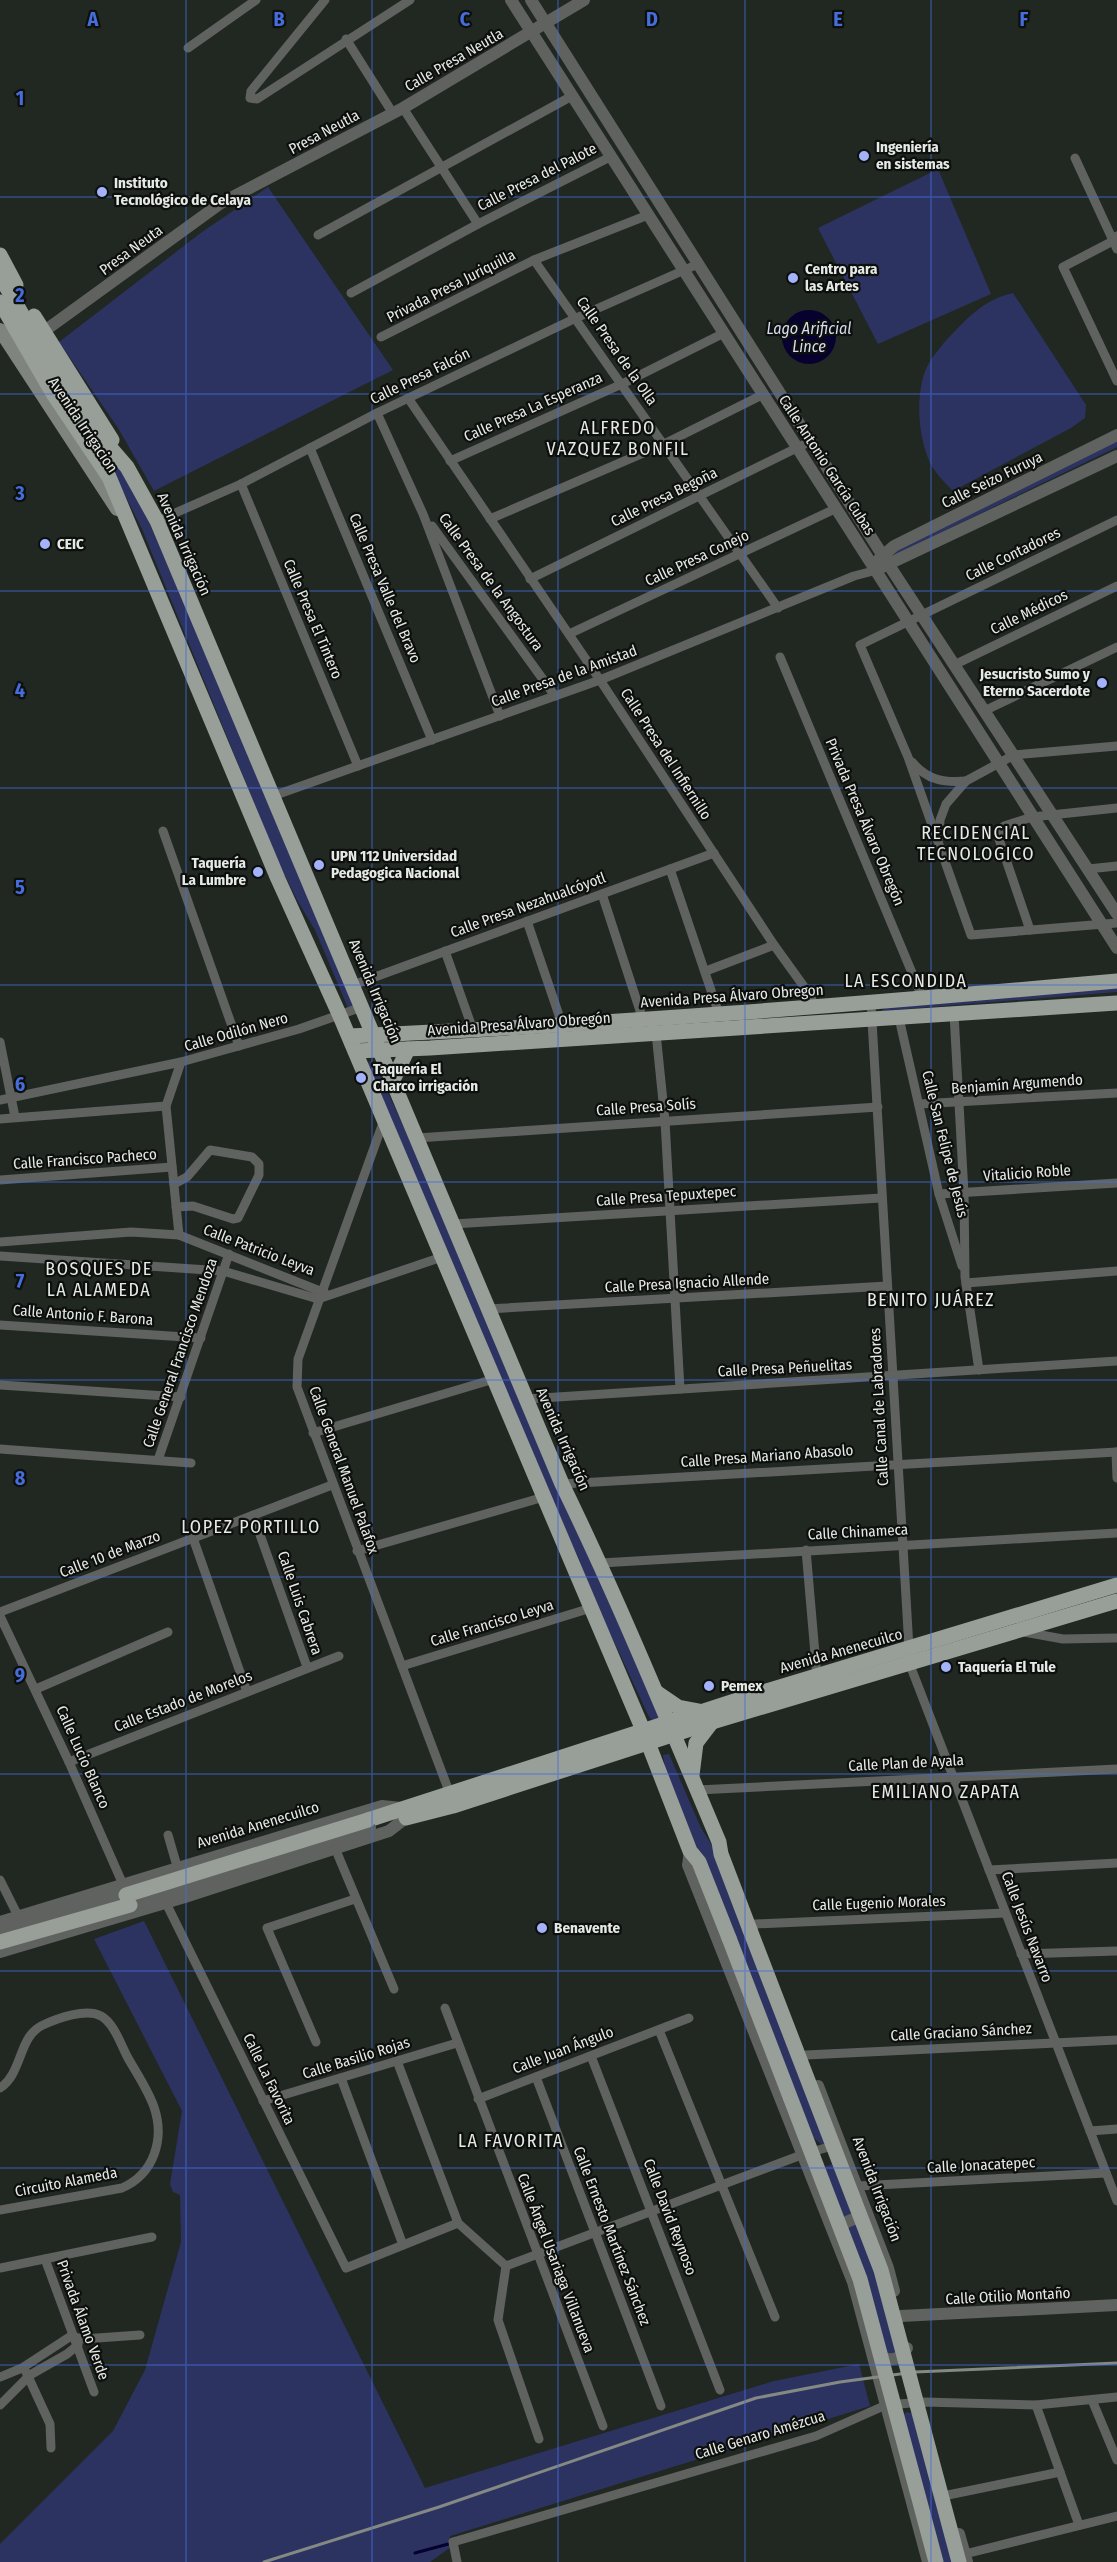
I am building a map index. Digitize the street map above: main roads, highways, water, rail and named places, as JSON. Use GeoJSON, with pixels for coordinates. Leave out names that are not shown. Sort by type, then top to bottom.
{"type":"FeatureCollection","features":[{"type":"Feature","properties":{"kind":"main road","name":"Avenida Irrigacion"},"geometry":{"type":"LineString","coordinates":[[0,255],[43,332],[99,417],[127,467]]}},
{"type":"Feature","properties":{"kind":"main road","name":"Avenida Irrigación"},"geometry":{"type":"LineString","coordinates":[[0,276],[57,388],[127,467],[157,521],[562,1484],[601,1563],[656,1692],[753,1927],[881,2270],[964,2559]]}},
{"type":"Feature","properties":{"kind":"main road","name":"Avenida Irrigación"},"geometry":{"type":"LineString","coordinates":[[0,302],[57,388],[109,477],[278,879],[349,1036],[591,1608],[690,1851],[699,1862],[860,2279],[936,2562]]}},
{"type":"Feature","properties":{"kind":"main road","name":"Avenida Irrigacion"},"geometry":{"type":"LineString","coordinates":[[2,339],[102,483],[136,540]]}},
{"type":"Feature","properties":{"kind":"main road","name":"Avenida Presa Álvaro Obregon"},"geometry":{"type":"LineString","coordinates":[[349,1036],[473,1030],[564,1032],[643,1020],[815,1008],[872,1012],[923,999],[1117,981]]}},
{"type":"Feature","properties":{"kind":"main road","name":"Avenida Presa Álvaro Obregón"},"geometry":{"type":"LineString","coordinates":[[355,1051],[408,1049],[564,1032],[656,1033],[872,1012],[899,1018],[1117,1003]]}},
{"type":"Feature","properties":{"kind":"main road"},"geometry":{"type":"LineString","coordinates":[[393,1080],[408,1049]]}},
{"type":"Feature","properties":{"kind":"main road","name":"Avenida Anenecuilco"},"geometry":{"type":"LineString","coordinates":[[2,1947],[128,1899],[406,1813],[450,1794],[615,1739],[645,1736],[909,1657],[1117,1586]]}},
{"type":"Feature","properties":{"kind":"main road","name":"Avenida Anenecuilco"},"geometry":{"type":"LineString","coordinates":[[708,1716],[817,1677],[1018,1631],[1117,1601]]}},
{"type":"Feature","properties":{"kind":"main road"},"geometry":{"type":"LineString","coordinates":[[656,1692],[678,1707],[708,1716],[696,1743],[694,1784]]}},
{"type":"Feature","properties":{"kind":"main road"},"geometry":{"type":"LineString","coordinates":[[615,1739],[628,1720],[630,1701]]}},
{"type":"Feature","properties":{"kind":"main road","name":"Avenida Anenecuilco"},"geometry":{"type":"LineString","coordinates":[[406,1813],[453,1806],[615,1754],[645,1736]]}},
{"type":"Feature","properties":{"kind":"main road"},"geometry":{"type":"LineString","coordinates":[[615,1754],[633,1756],[643,1760],[661,1776]]}},
{"type":"Feature","properties":{"kind":"water","name":"Lago Arificial Lince"},"geometry":{"type":"Polygon","coordinates":[[[809,310],[819,312],[828,318],[834,327],[836,337],[834,347],[828,356],[819,362],[809,364],[799,362],[790,356],[784,347],[782,337],[784,327],[790,318],[799,312],[809,310]]]}},
{"type":"Feature","properties":{"kind":"waterway"},"geometry":{"type":"LineString","coordinates":[[415,2553],[452,2543]]}},
{"type":"Feature","properties":{"kind":"railway"},"geometry":{"type":"LineString","coordinates":[[264,2562],[439,2507],[756,2398],[840,2382],[915,2372],[1117,2363]]}},
{"type":"Feature","properties":{"kind":"place","name":"Ingeniería en sistemas"},"geometry":{"type":"Point","coordinates":[864,156]}},
{"type":"Feature","properties":{"kind":"place","name":"Instituto Tecnológico de Celaya"},"geometry":{"type":"Point","coordinates":[102,192]}},
{"type":"Feature","properties":{"kind":"place","name":"Centro para las Artes"},"geometry":{"type":"Point","coordinates":[793,278]}},
{"type":"Feature","properties":{"kind":"place","name":"CEIC"},"geometry":{"type":"Point","coordinates":[45,544]}},
{"type":"Feature","properties":{"kind":"place","name":"Jesucristo Sumo y Eterno Sacerdote"},"geometry":{"type":"Point","coordinates":[1102,683]}},
{"type":"Feature","properties":{"kind":"place","name":"UPN 112 Universidad Pedagogica Nacional"},"geometry":{"type":"Point","coordinates":[319,865]}},
{"type":"Feature","properties":{"kind":"place","name":"Taquería La Lumbre"},"geometry":{"type":"Point","coordinates":[258,872]}},
{"type":"Feature","properties":{"kind":"place","name":"Taquería El Charco irrigación"},"geometry":{"type":"Point","coordinates":[361,1078]}},
{"type":"Feature","properties":{"kind":"place","name":"Taquería El Tule"},"geometry":{"type":"Point","coordinates":[946,1667]}},
{"type":"Feature","properties":{"kind":"place","name":"Pemex"},"geometry":{"type":"Point","coordinates":[709,1686]}},
{"type":"Feature","properties":{"kind":"place","name":"Benavente"},"geometry":{"type":"Point","coordinates":[542,1928]}},
{"type":"Feature","properties":{"kind":"district","name":"ALFREDO VAZQUEZ BONFIL"},"geometry":{"type":"Point","coordinates":[618,438]}},
{"type":"Feature","properties":{"kind":"district","name":"RECIDENCIAL TECNOLOGICO"},"geometry":{"type":"Point","coordinates":[976,843]}},
{"type":"Feature","properties":{"kind":"district","name":"LA ESCONDIDA"},"geometry":{"type":"Point","coordinates":[906,981]}},
{"type":"Feature","properties":{"kind":"district","name":"BOSQUES DE LA ALAMEDA"},"geometry":{"type":"Point","coordinates":[99,1279]}},
{"type":"Feature","properties":{"kind":"district","name":"BENITO JUÁREZ"},"geometry":{"type":"Point","coordinates":[931,1300]}},
{"type":"Feature","properties":{"kind":"district","name":"LOPEZ PORTILLO"},"geometry":{"type":"Point","coordinates":[251,1527]}},
{"type":"Feature","properties":{"kind":"district","name":"EMILIANO ZAPATA"},"geometry":{"type":"Point","coordinates":[946,1792]}},
{"type":"Feature","properties":{"kind":"district","name":"LA FAVORITA"},"geometry":{"type":"Point","coordinates":[511,2141]}}]}
